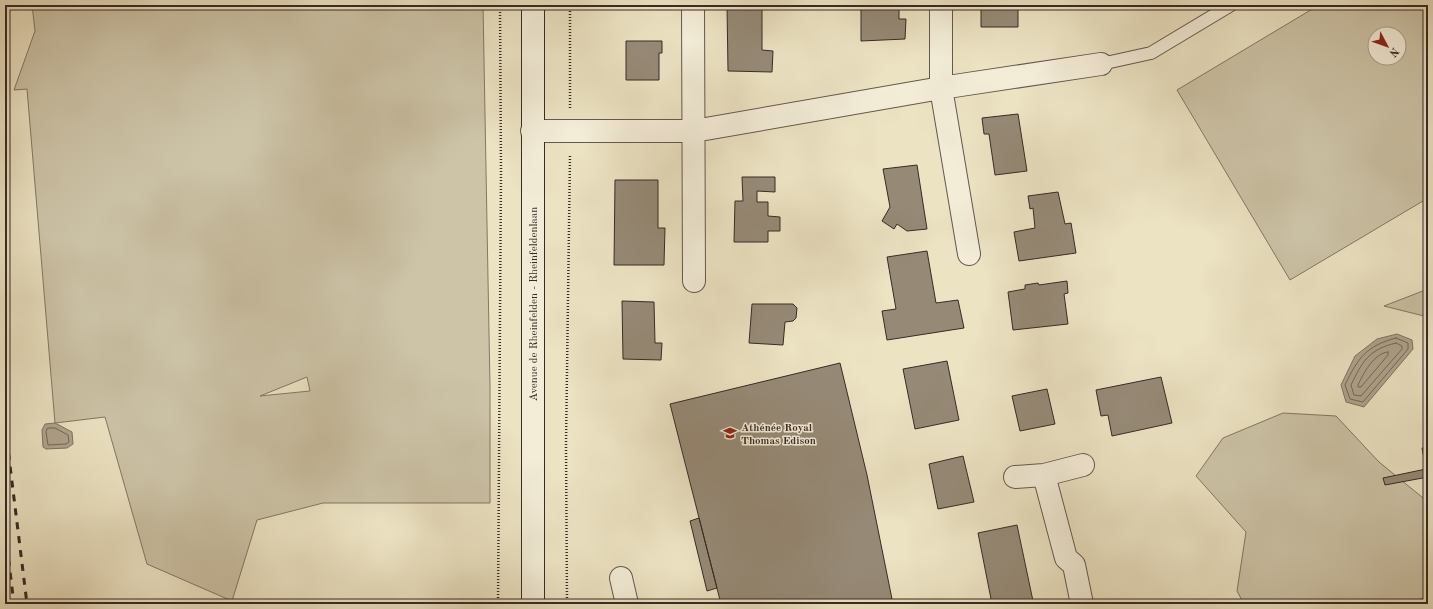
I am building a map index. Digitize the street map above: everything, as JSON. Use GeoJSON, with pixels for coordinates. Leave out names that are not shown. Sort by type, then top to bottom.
{"type":"FeatureCollection","features":[{"type":"Feature","properties":{"kind":"street","name":"Avenue de Rheinfelden - Rheinfeldenlaan"},"geometry":{"type":"LineString","coordinates":[[533,5],[533,604]]}},
{"type":"Feature","properties":{"kind":"street"},"geometry":{"type":"LineString","coordinates":[[693,5],[694,281]]}},
{"type":"Feature","properties":{"kind":"street"},"geometry":{"type":"LineString","coordinates":[[941,5],[941,88],[969,254]]}},
{"type":"Feature","properties":{"kind":"street"},"geometry":{"type":"LineString","coordinates":[[532,131],[694,131],[941,88],[1100,64]]}},
{"type":"Feature","properties":{"kind":"street"},"geometry":{"type":"LineString","coordinates":[[1015,477],[1044,475],[1083,464]]}},
{"type":"Feature","properties":{"kind":"street"},"geometry":{"type":"LineString","coordinates":[[1044,475],[1066,558],[1074,565],[1082,604]]}},
{"type":"Feature","properties":{"kind":"street"},"geometry":{"type":"LineString","coordinates":[[621,578],[627,604]]}},
{"type":"Feature","properties":{"kind":"lane"},"geometry":{"type":"LineString","coordinates":[[1100,64],[1151,53],[1231,5]]}},
{"type":"Feature","properties":{"kind":"path"},"geometry":{"type":"LineString","coordinates":[[498,604],[501,173],[500,5]]}},
{"type":"Feature","properties":{"kind":"path"},"geometry":{"type":"LineString","coordinates":[[567,604],[566,443],[570,5]]}},
{"type":"Feature","properties":{"kind":"shaded area"},"geometry":{"type":"Polygon","coordinates":[[[32,5],[483,5],[490,387],[490,503],[323,503],[257,520],[232,601],[147,564],[105,417],[55,423],[27,89],[14,90],[35,31],[32,5]],[[307,377],[260,396],[310,391],[307,377]]]}},
{"type":"Feature","properties":{"kind":"shaded area"},"geometry":{"type":"Polygon","coordinates":[[[1319,5],[1428,5],[1428,198],[1290,280],[1177,90],[1319,5]]]}},
{"type":"Feature","properties":{"kind":"shaded area"},"geometry":{"type":"Polygon","coordinates":[[[1428,289],[1428,317],[1384,306],[1428,289]]]}},
{"type":"Feature","properties":{"kind":"shaded area"},"geometry":{"type":"Polygon","coordinates":[[[1283,413],[1336,416],[1379,462],[1428,502],[1428,597],[1401,604],[1244,604],[1237,591],[1246,532],[1196,476],[1223,438],[1283,413]]]}},
{"type":"Feature","properties":{"kind":"water"},"geometry":{"type":"Polygon","coordinates":[[[1397,334],[1412,340],[1413,349],[1364,407],[1346,402],[1341,385],[1355,356],[1377,339],[1397,334]]]}},
{"type":"Feature","properties":{"kind":"water"},"geometry":{"type":"Polygon","coordinates":[[[55,423],[72,432],[73,444],[67,448],[46,449],[43,447],[42,430],[45,424],[55,423]]]}},
{"type":"Feature","properties":{"kind":"building"},"geometry":{"type":"Polygon","coordinates":[[[727,5],[762,5],[762,50],[773,51],[772,72],[728,71],[727,5]]]}},
{"type":"Feature","properties":{"kind":"building"},"geometry":{"type":"Polygon","coordinates":[[[861,5],[899,5],[899,19],[906,19],[905,39],[861,41],[861,5]]]}},
{"type":"Feature","properties":{"kind":"building"},"geometry":{"type":"Polygon","coordinates":[[[981,5],[1018,5],[1018,27],[981,27],[981,5]]]}},
{"type":"Feature","properties":{"kind":"building"},"geometry":{"type":"Polygon","coordinates":[[[626,41],[662,41],[662,53],[659,53],[659,80],[626,80],[626,41]]]}},
{"type":"Feature","properties":{"kind":"building"},"geometry":{"type":"Polygon","coordinates":[[[1018,114],[1027,171],[995,175],[989,134],[984,134],[982,118],[1018,114]]]}},
{"type":"Feature","properties":{"kind":"building"},"geometry":{"type":"Polygon","coordinates":[[[917,165],[927,229],[907,231],[897,224],[894,229],[882,221],[890,207],[883,169],[917,165]]]}},
{"type":"Feature","properties":{"kind":"building"},"geometry":{"type":"Polygon","coordinates":[[[742,177],[775,177],[775,192],[757,191],[757,202],[768,202],[768,216],[780,217],[780,231],[768,231],[768,242],[734,242],[735,201],[743,201],[742,177]]]}},
{"type":"Feature","properties":{"kind":"building"},"geometry":{"type":"Polygon","coordinates":[[[615,180],[658,180],[658,228],[665,228],[664,265],[614,265],[615,180]]]}},
{"type":"Feature","properties":{"kind":"building"},"geometry":{"type":"Polygon","coordinates":[[[1058,192],[1065,224],[1071,223],[1076,253],[1019,261],[1014,232],[1035,228],[1033,208],[1030,209],[1028,196],[1058,192]]]}},
{"type":"Feature","properties":{"kind":"building"},"geometry":{"type":"Polygon","coordinates":[[[927,251],[936,303],[958,300],[964,328],[887,340],[882,311],[896,309],[887,257],[927,251]]]}},
{"type":"Feature","properties":{"kind":"building"},"geometry":{"type":"Polygon","coordinates":[[[1067,281],[1068,293],[1064,294],[1068,324],[1013,330],[1008,292],[1025,289],[1025,285],[1038,283],[1039,285],[1067,281]]]}},
{"type":"Feature","properties":{"kind":"building"},"geometry":{"type":"Polygon","coordinates":[[[622,301],[654,302],[655,343],[662,343],[661,360],[623,359],[622,301]]]}},
{"type":"Feature","properties":{"kind":"building"},"geometry":{"type":"Polygon","coordinates":[[[752,304],[793,304],[797,308],[796,318],[793,321],[785,322],[783,345],[749,343],[752,304]]]}},
{"type":"Feature","properties":{"kind":"building"},"geometry":{"type":"Polygon","coordinates":[[[947,361],[959,420],[915,429],[903,369],[947,361]]]}},
{"type":"Feature","properties":{"kind":"building","name":"Athénée Royal Thomas Edison"},"geometry":{"type":"Polygon","coordinates":[[[840,363],[867,475],[893,604],[721,604],[670,404],[840,363]]]}},
{"type":"Feature","properties":{"kind":"building"},"geometry":{"type":"Polygon","coordinates":[[[1161,377],[1172,423],[1112,436],[1108,415],[1101,416],[1096,390],[1161,377]]]}},
{"type":"Feature","properties":{"kind":"building"},"geometry":{"type":"Polygon","coordinates":[[[1047,389],[1055,424],[1020,431],[1012,396],[1047,389]]]}},
{"type":"Feature","properties":{"kind":"building"},"geometry":{"type":"Polygon","coordinates":[[[1428,447],[1428,477],[1385,485],[1383,478],[1426,469],[1422,448],[1428,447]]]}},
{"type":"Feature","properties":{"kind":"building"},"geometry":{"type":"Polygon","coordinates":[[[963,456],[974,502],[938,509],[929,464],[963,456]]]}},
{"type":"Feature","properties":{"kind":"building"},"geometry":{"type":"Polygon","coordinates":[[[699,518],[717,588],[707,591],[690,521],[699,518]]]}},
{"type":"Feature","properties":{"kind":"building"},"geometry":{"type":"Polygon","coordinates":[[[1017,525],[1033,601],[1017,604],[992,604],[978,533],[1017,525]]]}},
{"type":"Feature","properties":{"kind":"railway"},"geometry":{"type":"LineString","coordinates":[[5,425],[27,604]]}},
{"type":"Feature","properties":{"kind":"railway"},"geometry":{"type":"LineString","coordinates":[[5,531],[14,604]]}},
{"type":"Feature","properties":{"kind":"place","name":"Athénée Royal Thomas Edison"},"geometry":{"type":"Point","coordinates":[730,433]}}]}
